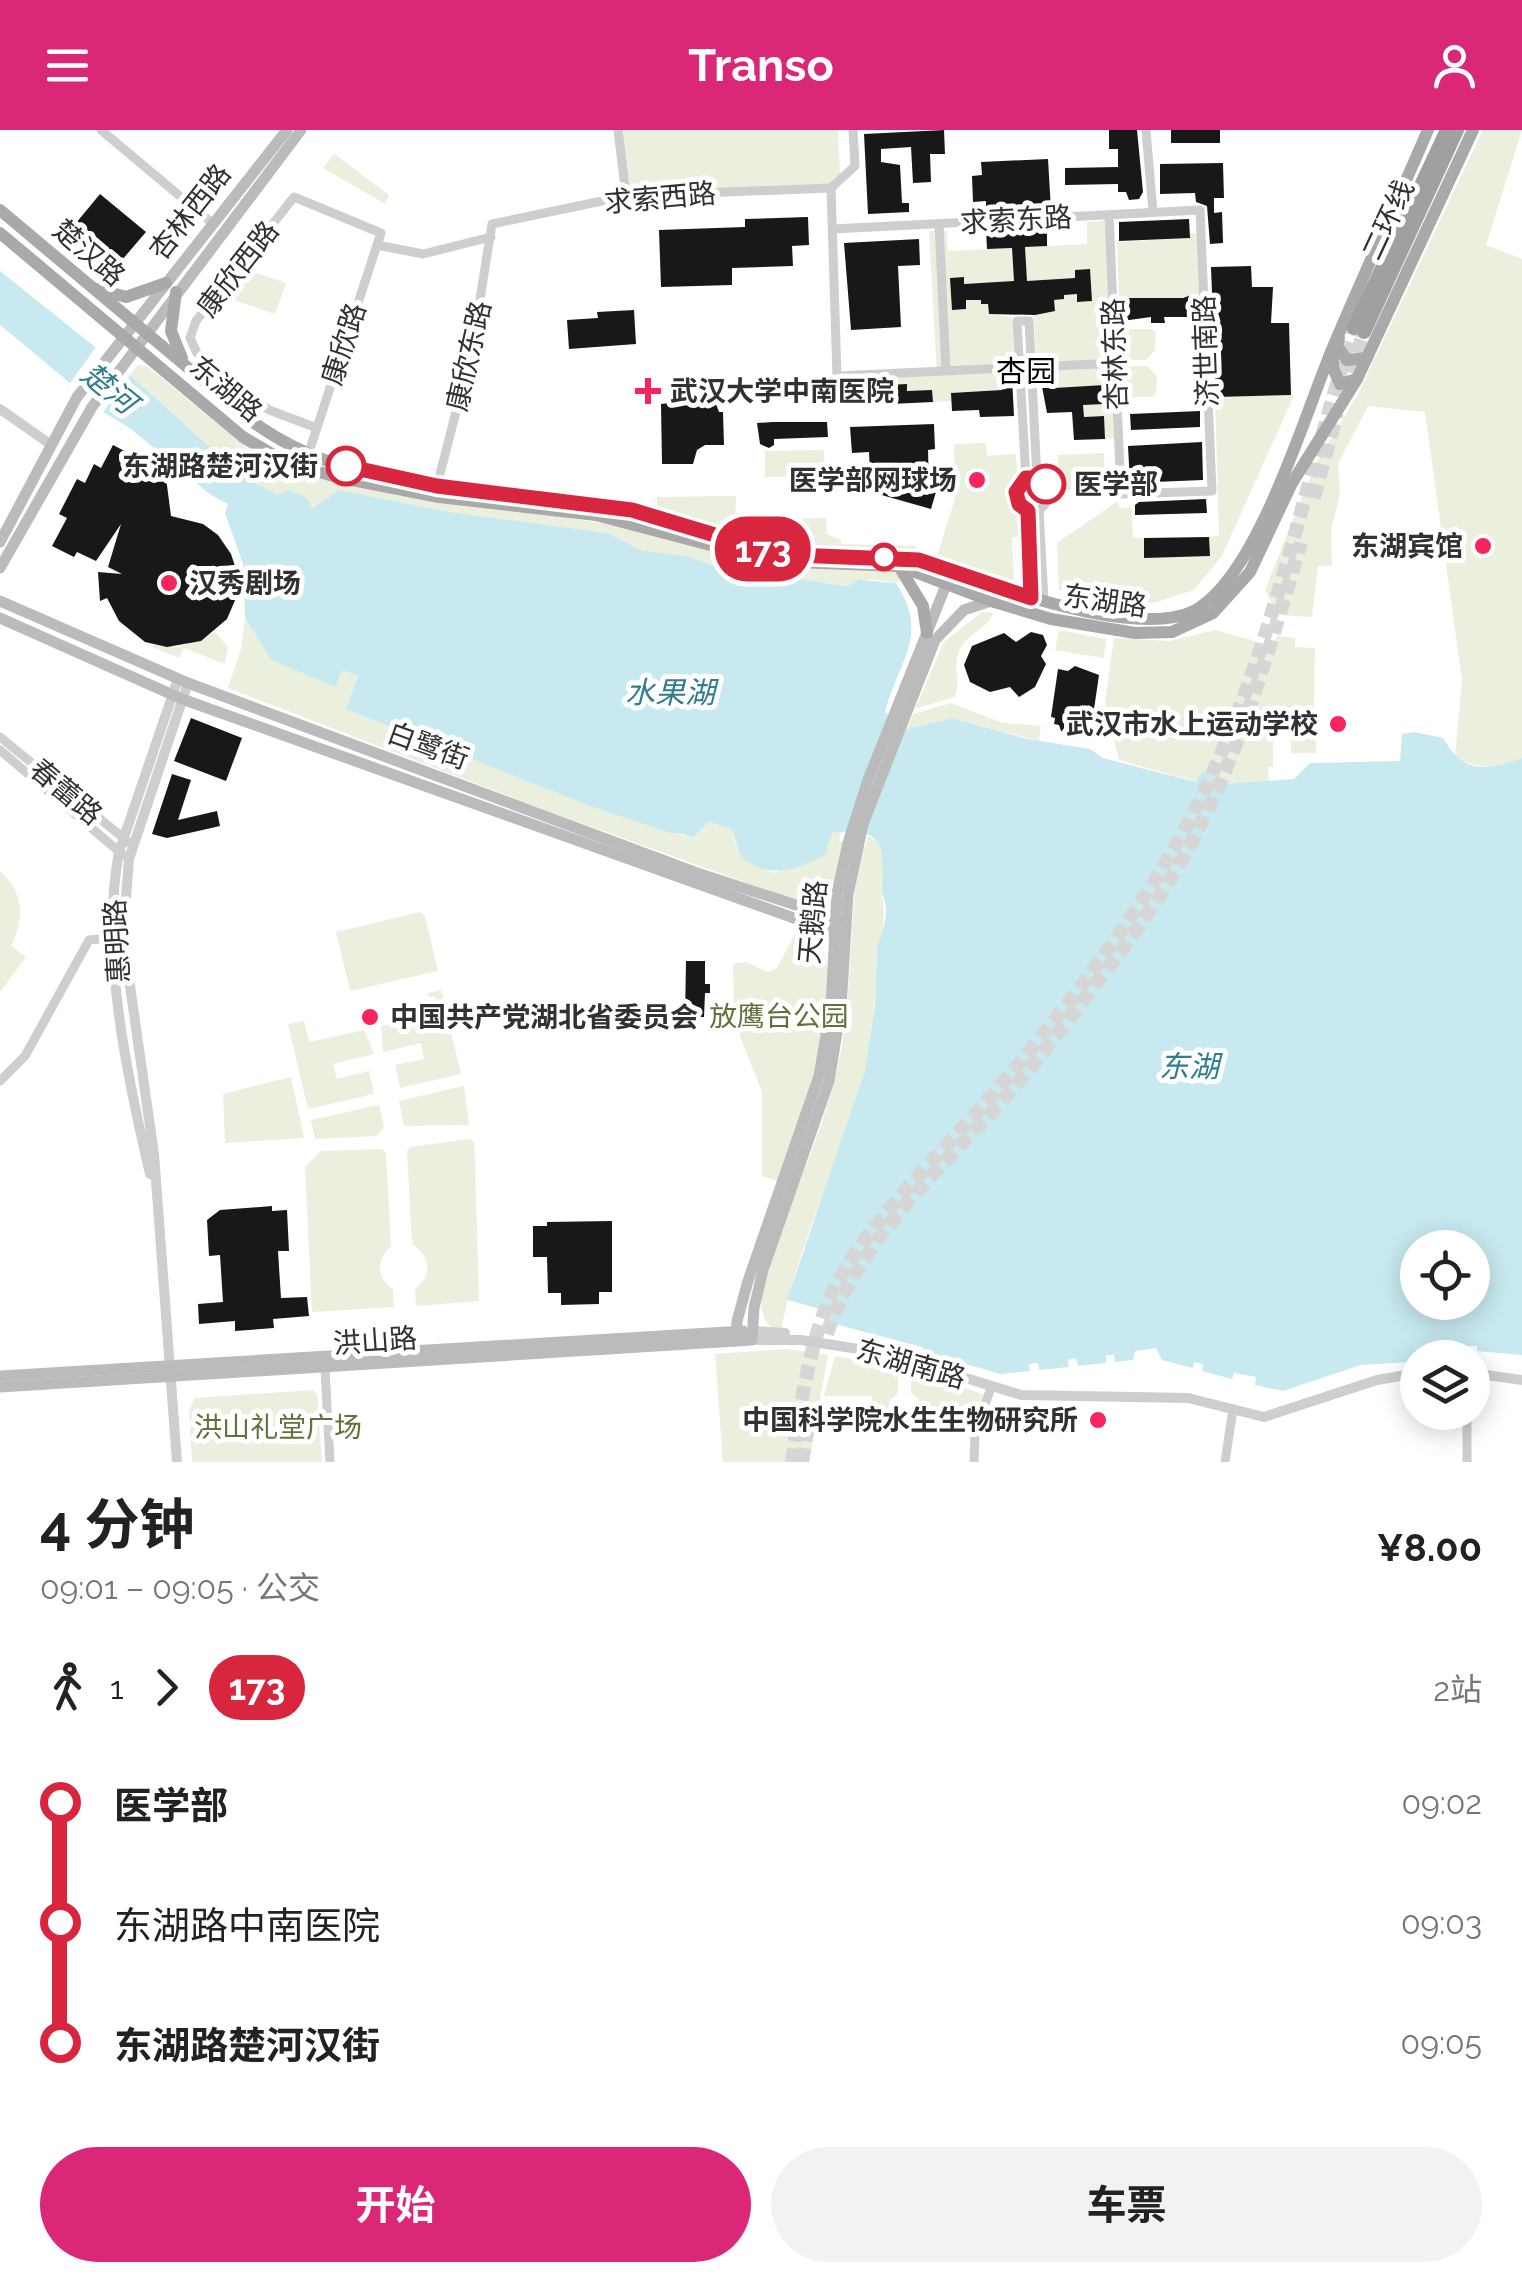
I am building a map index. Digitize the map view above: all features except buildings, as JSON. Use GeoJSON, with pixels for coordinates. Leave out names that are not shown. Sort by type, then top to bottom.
{"type":"FeatureCollection","features":[{"type":"Feature","properties":{"kind":"highway","name":"二环线"},"geometry":{"type":"LineString","coordinates":[[1353,329],[1447,130]]}},
{"type":"Feature","properties":{"kind":"highway","name":"二环线"},"geometry":{"type":"LineString","coordinates":[[1353,329],[1458,130]]}},
{"type":"Feature","properties":{"kind":"main road","name":"杏林西路"},"geometry":{"type":"LineString","coordinates":[[140,340],[212,223],[288,130]]}},
{"type":"Feature","properties":{"kind":"main road","name":"杏林西路"},"geometry":{"type":"LineString","coordinates":[[127,329],[171,287],[301,130]]}},
{"type":"Feature","properties":{"kind":"main road","name":"东湖路"},"geometry":{"type":"LineString","coordinates":[[140,340],[252,444],[311,471],[439,497],[616,518],[771,561],[899,566],[1038,600],[1160,620],[1182,616],[1208,602],[1227,583],[1240,561],[1291,460],[1333,346],[1353,329],[1428,130]]}},
{"type":"Feature","properties":{"kind":"main road","name":"东湖路"},"geometry":{"type":"LineString","coordinates":[[140,340],[200,379],[276,440],[308,456],[437,486],[632,510],[794,555],[907,558],[992,602],[1135,633],[1172,632],[1195,624],[1224,604],[1250,572],[1342,390],[1357,379],[1473,130]]}},
{"type":"Feature","properties":{"kind":"main road","name":"楚汉路"},"geometry":{"type":"LineString","coordinates":[[0,210],[90,286],[127,329]]}},
{"type":"Feature","properties":{"kind":"main road","name":"楚汉路"},"geometry":{"type":"LineString","coordinates":[[0,234],[140,340]]}},
{"type":"Feature","properties":{"kind":"main road"},"geometry":{"type":"LineString","coordinates":[[90,286],[126,298],[171,287],[174,344],[200,379]]}},
{"type":"Feature","properties":{"kind":"main road"},"geometry":{"type":"LineString","coordinates":[[0,542],[77,397],[127,329]]}},
{"type":"Feature","properties":{"kind":"main road"},"geometry":{"type":"LineString","coordinates":[[1353,329],[1337,346],[1341,354],[1355,362],[1367,358]]}},
{"type":"Feature","properties":{"kind":"main road"},"geometry":{"type":"LineString","coordinates":[[0,568],[92,407],[140,340]]}},
{"type":"Feature","properties":{"kind":"main road"},"geometry":{"type":"LineString","coordinates":[[1313,399],[1342,390],[1333,368],[1333,346]]}},
{"type":"Feature","properties":{"kind":"main road"},"geometry":{"type":"LineString","coordinates":[[1306,419],[1322,404],[1330,408],[1330,417]]}},
{"type":"Feature","properties":{"kind":"main road"},"geometry":{"type":"LineString","coordinates":[[899,566],[923,606],[927,633]]}},
{"type":"Feature","properties":{"kind":"main road","name":"天鹅路"},"geometry":{"type":"LineString","coordinates":[[736,1336],[748,1281],[819,1076],[852,844],[949,577]]}},
{"type":"Feature","properties":{"kind":"main road","name":"白鹭街"},"geometry":{"type":"LineString","coordinates":[[0,601],[183,681],[697,873],[840,920]]}},
{"type":"Feature","properties":{"kind":"main road","name":"天鹅路"},"geometry":{"type":"LineString","coordinates":[[899,713],[940,631],[964,610],[992,602]]}},
{"type":"Feature","properties":{"kind":"main road","name":"白鹭街"},"geometry":{"type":"LineString","coordinates":[[0,618],[177,697],[839,935]]}},
{"type":"Feature","properties":{"kind":"main road","name":"天鹅路"},"geometry":{"type":"LineString","coordinates":[[752,1336],[763,1270],[829,1081],[841,1008],[839,935]]}},
{"type":"Feature","properties":{"kind":"main road","name":"洪山路"},"geometry":{"type":"LineString","coordinates":[[0,1376],[324,1369],[736,1336]]}},
{"type":"Feature","properties":{"kind":"main road","name":"洪山路"},"geometry":{"type":"LineString","coordinates":[[0,1387],[171,1371],[752,1336]]}},
{"type":"Feature","properties":{"kind":"street"},"geometry":{"type":"LineString","coordinates":[[101,130],[212,223]]}},
{"type":"Feature","properties":{"kind":"street"},"geometry":{"type":"LineString","coordinates":[[618,130],[626,196]]}},
{"type":"Feature","properties":{"kind":"street"},"geometry":{"type":"LineString","coordinates":[[853,130],[855,166],[831,188],[836,376],[1116,363]]}},
{"type":"Feature","properties":{"kind":"street"},"geometry":{"type":"LineString","coordinates":[[1146,130],[1153,212]]}},
{"type":"Feature","properties":{"kind":"street","name":"求索西路"},"geometry":{"type":"LineString","coordinates":[[492,224],[626,196],[831,188]]}},
{"type":"Feature","properties":{"kind":"street","name":"康欣西路"},"geometry":{"type":"LineString","coordinates":[[317,428],[269,410],[197,353],[190,332],[294,197],[381,234]]}},
{"type":"Feature","properties":{"kind":"street","name":"求索东路"},"geometry":{"type":"LineString","coordinates":[[832,230],[1200,210]]}},
{"type":"Feature","properties":{"kind":"street","name":"济世南路"},"geometry":{"type":"LineString","coordinates":[[1121,494],[1212,491],[1200,210]]}},
{"type":"Feature","properties":{"kind":"street","name":"杏林东路"},"geometry":{"type":"LineString","coordinates":[[1109,215],[1121,494]]}},
{"type":"Feature","properties":{"kind":"street","name":"康欣东路"},"geometry":{"type":"LineString","coordinates":[[437,486],[472,349],[492,224]]}},
{"type":"Feature","properties":{"kind":"street"},"geometry":{"type":"LineString","coordinates":[[939,224],[946,371]]}},
{"type":"Feature","properties":{"kind":"street","name":"康欣路"},"geometry":{"type":"LineString","coordinates":[[308,456],[381,234]]}},
{"type":"Feature","properties":{"kind":"street"},"geometry":{"type":"LineString","coordinates":[[377,245],[423,254],[492,237]]}},
{"type":"Feature","properties":{"kind":"street"},"geometry":{"type":"LineString","coordinates":[[1029,321],[1037,478],[1049,492],[1048,501],[1040,510],[1038,600],[1028,511],[1019,504],[1016,494],[1026,478],[1017,322],[1029,321]]}},
{"type":"Feature","properties":{"kind":"street"},"geometry":{"type":"LineString","coordinates":[[0,409],[50,444]]}},
{"type":"Feature","properties":{"kind":"street"},"geometry":{"type":"LineString","coordinates":[[1026,478],[1037,478]]}},
{"type":"Feature","properties":{"kind":"street","name":"惠明路"},"geometry":{"type":"LineString","coordinates":[[178,1462],[158,1210],[118,937],[124,855],[183,681]]}},
{"type":"Feature","properties":{"kind":"street","name":"春蕾路"},"geometry":{"type":"LineString","coordinates":[[0,737],[128,842]]}},
{"type":"Feature","properties":{"kind":"street","name":"春蕾路"},"geometry":{"type":"LineString","coordinates":[[0,750],[124,855]]}},
{"type":"Feature","properties":{"kind":"street"},"geometry":{"type":"LineString","coordinates":[[0,1080],[25,1056],[89,940],[118,937]]}},
{"type":"Feature","properties":{"kind":"street","name":"东湖南路"},"geometry":{"type":"LineString","coordinates":[[752,1336],[884,1353],[991,1388],[1032,1396],[1188,1398],[1273,1416],[1400,1376]]}},
{"type":"Feature","properties":{"kind":"street"},"geometry":{"type":"LineString","coordinates":[[324,1369],[330,1462]]}},
{"type":"Feature","properties":{"kind":"street"},"geometry":{"type":"LineString","coordinates":[[1490,1376],[1522,1380]]}},
{"type":"Feature","properties":{"kind":"street"},"geometry":{"type":"LineString","coordinates":[[974,1462],[975,1432],[991,1388]]}},
{"type":"Feature","properties":{"kind":"street"},"geometry":{"type":"LineString","coordinates":[[1225,1462],[1233,1409]]}},
{"type":"Feature","properties":{"kind":"street"},"geometry":{"type":"LineString","coordinates":[[1467,1430],[1467,1462]]}},
{"type":"Feature","properties":{"kind":"green space"},"geometry":{"type":"Polygon","coordinates":[[[621,130],[838,130],[840,174],[830,184],[629,192],[621,130]]]}},
{"type":"Feature","properties":{"kind":"green space","name":"东湖宾馆"},"geometry":{"type":"Polygon","coordinates":[[[1483,130],[1522,130],[1486,245],[1522,259],[1522,758],[1488,766],[1455,757],[1462,680],[1425,412],[1368,406],[1338,464],[1340,494],[1331,530],[1332,566],[1318,566],[1312,617],[1279,615],[1265,590],[1315,465],[1357,396],[1483,130]]]}},
{"type":"Feature","properties":{"kind":"green space"},"geometry":{"type":"Polygon","coordinates":[[[334,154],[389,195],[385,204],[323,168],[334,154]]]}},
{"type":"Feature","properties":{"kind":"green space"},"geometry":{"type":"Polygon","coordinates":[[[1107,221],[1115,438],[1105,439],[1103,416],[1084,417],[1083,405],[1105,404],[1104,385],[1054,388],[1053,375],[1037,376],[1034,315],[1054,310],[1054,300],[1063,299],[1064,295],[1077,294],[1078,302],[1091,301],[1090,270],[1075,270],[1075,278],[1027,281],[1025,247],[1087,244],[1087,222],[1107,221]]]}},
{"type":"Feature","properties":{"kind":"green space"},"geometry":{"type":"Polygon","coordinates":[[[929,231],[947,231],[948,251],[1012,248],[1014,281],[964,284],[963,277],[950,278],[952,309],[966,300],[981,300],[981,304],[988,304],[989,314],[1012,317],[1015,377],[1001,378],[1002,390],[952,393],[952,401],[933,402],[931,390],[907,391],[906,384],[847,387],[847,380],[937,375],[929,231]]]}},
{"type":"Feature","properties":{"kind":"green space"},"geometry":{"type":"Polygon","coordinates":[[[1197,233],[1200,294],[1183,298],[1119,298],[1117,242],[1189,238],[1197,233]]]}},
{"type":"Feature","properties":{"kind":"green space"},"geometry":{"type":"Polygon","coordinates":[[[244,269],[286,283],[275,314],[223,296],[244,269]]]}},
{"type":"Feature","properties":{"kind":"green space"},"geometry":{"type":"Polygon","coordinates":[[[1122,329],[1152,329],[1156,333],[1155,350],[1146,360],[1123,360],[1122,329]]]}},
{"type":"Feature","properties":{"kind":"green space"},"geometry":{"type":"Polygon","coordinates":[[[138,365],[147,366],[248,449],[310,477],[897,570],[902,578],[896,583],[871,580],[847,586],[649,553],[608,533],[450,512],[339,490],[311,509],[266,489],[231,460],[225,461],[130,375],[138,365]]]}},
{"type":"Feature","properties":{"kind":"green space"},"geometry":{"type":"Polygon","coordinates":[[[1123,366],[1147,366],[1157,376],[1156,393],[1152,397],[1123,397],[1123,366]]]}},
{"type":"Feature","properties":{"kind":"green space"},"geometry":{"type":"Polygon","coordinates":[[[1294,395],[1222,556],[1194,590],[1153,603],[1059,590],[1057,543],[1118,501],[1119,508],[1132,508],[1133,538],[1144,538],[1145,557],[1209,556],[1209,537],[1219,536],[1215,397],[1294,395]]]}},
{"type":"Feature","properties":{"kind":"green space"},"geometry":{"type":"Polygon","coordinates":[[[986,443],[987,456],[1016,454],[1017,474],[1007,495],[1011,509],[1022,518],[1022,536],[1012,537],[1014,581],[937,556],[955,499],[954,444],[986,443]]]}},
{"type":"Feature","properties":{"kind":"green space"},"geometry":{"type":"Polygon","coordinates":[[[824,450],[825,476],[765,477],[765,451],[824,450]]]}},
{"type":"Feature","properties":{"kind":"green space"},"geometry":{"type":"Polygon","coordinates":[[[1104,453],[1105,488],[1060,491],[1058,455],[1104,453]]]}},
{"type":"Feature","properties":{"kind":"green space"},"geometry":{"type":"Polygon","coordinates":[[[736,496],[735,533],[657,511],[657,497],[736,496]]]}},
{"type":"Feature","properties":{"kind":"green space"},"geometry":{"type":"Polygon","coordinates":[[[826,518],[827,534],[841,540],[841,544],[916,546],[916,551],[811,548],[773,542],[766,519],[826,518]]]}},
{"type":"Feature","properties":{"kind":"green space"},"geometry":{"type":"Polygon","coordinates":[[[982,612],[993,613],[960,649],[954,697],[915,709],[944,642],[982,612]]]}},
{"type":"Feature","properties":{"kind":"green space"},"geometry":{"type":"Polygon","coordinates":[[[245,618],[271,660],[334,686],[342,669],[358,676],[346,709],[595,808],[684,836],[709,822],[731,829],[746,858],[775,873],[830,834],[841,832],[839,841],[844,842],[832,889],[815,902],[791,899],[228,688],[241,649],[245,618]]]}},
{"type":"Feature","properties":{"kind":"green space"},"geometry":{"type":"Polygon","coordinates":[[[1059,630],[1106,639],[1104,658],[1055,650],[1059,630]]]}},
{"type":"Feature","properties":{"kind":"green space"},"geometry":{"type":"Polygon","coordinates":[[[1215,630],[1273,646],[1277,636],[1295,638],[1295,647],[1315,648],[1314,709],[1273,710],[1273,767],[1268,767],[1269,782],[1225,784],[1203,772],[1197,782],[1119,760],[1105,702],[1114,638],[1170,641],[1215,630]]]}},
{"type":"Feature","properties":{"kind":"green space"},"geometry":{"type":"Polygon","coordinates":[[[215,632],[228,647],[225,664],[184,648],[179,658],[145,644],[179,647],[215,632]]]}},
{"type":"Feature","properties":{"kind":"green space"},"geometry":{"type":"Polygon","coordinates":[[[950,703],[1003,723],[1041,726],[1039,741],[952,718],[907,729],[913,714],[950,703]]]}},
{"type":"Feature","properties":{"kind":"green space"},"geometry":{"type":"Polygon","coordinates":[[[1291,714],[1316,714],[1316,753],[1291,753],[1291,714]]]}},
{"type":"Feature","properties":{"kind":"green space"},"geometry":{"type":"Polygon","coordinates":[[[868,836],[884,854],[884,920],[877,946],[868,1059],[855,1107],[798,1265],[781,1330],[765,1319],[761,1299],[838,1066],[847,1012],[857,873],[861,846],[865,846],[868,836]]]}},
{"type":"Feature","properties":{"kind":"green space"},"geometry":{"type":"Polygon","coordinates":[[[0,871],[14,888],[20,906],[19,926],[11,946],[26,957],[0,992],[0,871]]]}},
{"type":"Feature","properties":{"kind":"green space"},"geometry":{"type":"Polygon","coordinates":[[[420,912],[425,916],[438,971],[350,991],[336,932],[420,912]]]}},
{"type":"Feature","properties":{"kind":"green space","name":"放鹰台公园"},"geometry":{"type":"Polygon","coordinates":[[[795,934],[824,953],[829,977],[828,1005],[816,1067],[778,1181],[762,1176],[762,1092],[734,1021],[733,964],[746,962],[768,972],[777,968],[795,934]]]}},
{"type":"Feature","properties":{"kind":"green space"},"geometry":{"type":"Polygon","coordinates":[[[441,990],[461,1074],[400,1088],[395,1065],[424,1059],[421,1043],[383,1052],[381,1026],[432,1014],[431,1007],[437,1005],[435,996],[429,997],[428,993],[441,990]]]}},
{"type":"Feature","properties":{"kind":"green space"},"geometry":{"type":"Polygon","coordinates":[[[304,1021],[309,1042],[364,1030],[374,1054],[333,1064],[337,1079],[369,1071],[374,1094],[308,1109],[288,1024],[304,1021]]]}},
{"type":"Feature","properties":{"kind":"green space"},"geometry":{"type":"Polygon","coordinates":[[[291,1077],[304,1138],[225,1143],[223,1094],[291,1077]]]}},
{"type":"Feature","properties":{"kind":"green space"},"geometry":{"type":"Polygon","coordinates":[[[464,1086],[469,1125],[404,1126],[399,1101],[464,1086]]]}},
{"type":"Feature","properties":{"kind":"green space"},"geometry":{"type":"Polygon","coordinates":[[[379,1105],[384,1127],[377,1136],[315,1139],[311,1120],[379,1105]]]}},
{"type":"Feature","properties":{"kind":"green space"},"geometry":{"type":"Polygon","coordinates":[[[469,1139],[474,1142],[479,1301],[416,1306],[415,1289],[425,1278],[427,1266],[423,1254],[412,1244],[407,1151],[411,1147],[469,1139]]]}},
{"type":"Feature","properties":{"kind":"green space"},"geometry":{"type":"Polygon","coordinates":[[[382,1149],[386,1153],[391,1246],[380,1269],[383,1280],[393,1289],[394,1307],[312,1312],[305,1167],[321,1151],[382,1149]]]}},
{"type":"Feature","properties":{"kind":"green space"},"geometry":{"type":"Polygon","coordinates":[[[786,1349],[828,1355],[809,1462],[723,1462],[715,1354],[786,1349]]]}},
{"type":"Feature","properties":{"kind":"green space"},"geometry":{"type":"Polygon","coordinates":[[[835,1356],[898,1368],[898,1394],[890,1400],[887,1412],[878,1412],[872,1405],[872,1396],[824,1396],[835,1356]]]}},
{"type":"Feature","properties":{"kind":"green space"},"geometry":{"type":"Polygon","coordinates":[[[911,1370],[985,1395],[976,1411],[922,1412],[919,1399],[911,1393],[911,1370]]]}},
{"type":"Feature","properties":{"kind":"green space","name":"洪山礼堂广场"},"geometry":{"type":"Polygon","coordinates":[[[313,1390],[317,1394],[322,1462],[192,1462],[189,1411],[195,1398],[313,1390]]]}},
{"type":"Feature","properties":{"kind":"water","name":"东湖"},"geometry":{"type":"Polygon","coordinates":[[[0,271],[130,375],[225,461],[246,469],[251,481],[278,495],[289,490],[308,499],[311,509],[339,490],[450,512],[608,533],[644,551],[691,557],[708,564],[846,586],[860,580],[896,583],[911,618],[911,633],[885,712],[907,729],[952,718],[1028,739],[1090,749],[1103,758],[1196,782],[1203,771],[1225,784],[1294,779],[1310,763],[1400,761],[1402,734],[1414,732],[1443,738],[1468,764],[1487,767],[1522,758],[1522,1355],[1490,1352],[1490,1340],[1400,1340],[1400,1363],[1361,1365],[1283,1391],[1255,1385],[1256,1377],[1234,1373],[1232,1379],[1202,1371],[1203,1364],[1194,1362],[1193,1368],[1162,1360],[1156,1348],[1135,1351],[1133,1360],[1115,1362],[1114,1355],[1106,1355],[1106,1363],[1078,1366],[1076,1358],[1068,1360],[1069,1367],[1039,1370],[1038,1363],[1029,1364],[1030,1371],[1000,1374],[926,1352],[922,1347],[827,1322],[828,1311],[787,1300],[865,1071],[875,1006],[877,946],[886,914],[877,842],[862,833],[832,833],[825,855],[793,868],[764,869],[742,858],[731,829],[709,822],[694,836],[667,832],[595,808],[346,709],[358,676],[342,670],[335,687],[271,660],[245,618],[243,564],[225,513],[228,504],[211,495],[131,429],[66,389],[70,383],[0,325],[0,271]]]}},
{"type":"Feature","properties":{"kind":"pier"},"geometry":{"type":"Polygon","coordinates":[[[98,344],[133,371],[102,414],[66,389],[98,344]]]}},
{"type":"Feature","properties":{"kind":"tunnel"},"geometry":{"type":"LineString","coordinates":[[792,1462],[814,1344],[838,1281],[876,1226],[989,1099],[1092,972],[1161,871],[1211,776],[1260,651],[1354,328]]}},
{"type":"Feature","properties":{"kind":"tunnel"},"geometry":{"type":"LineString","coordinates":[[1344,393],[1364,332]]}},
{"type":"Feature","properties":{"kind":"tunnel"},"geometry":{"type":"LineString","coordinates":[[1314,498],[1337,413]]}},
{"type":"Feature","properties":{"kind":"tunnel"},"geometry":{"type":"LineString","coordinates":[[827,1334],[844,1294],[893,1221],[1043,1052],[1172,876],[1207,813],[1238,738],[1301,543]]}},
{"type":"Feature","properties":{"kind":"tunnel"},"geometry":{"type":"LineString","coordinates":[[802,1462],[809,1418]]}},
{"type":"Feature","properties":{"kind":"bus line","name":"173"},"geometry":{"type":"LineString","coordinates":[[346,466],[437,486],[632,510],[794,555],[919,560],[1031,598],[1028,511],[1019,504],[1016,492],[1026,478],[1037,478],[1046,484]]}},
{"type":"Feature","properties":{"kind":"place","name":"武汉大学中南医院"},"geometry":{"type":"Point","coordinates":[648,391]}},
{"type":"Feature","properties":{"kind":"place","name":"东湖路楚河汉街"},"geometry":{"type":"Point","coordinates":[346,466]}},
{"type":"Feature","properties":{"kind":"place","name":"医学部网球场"},"geometry":{"type":"Point","coordinates":[977,480]}},
{"type":"Feature","properties":{"kind":"place","name":"医学部"},"geometry":{"type":"Point","coordinates":[1046,484]}},
{"type":"Feature","properties":{"kind":"place","name":"东湖宾馆"},"geometry":{"type":"Point","coordinates":[1483,546]}},
{"type":"Feature","properties":{"kind":"place","name":"汉秀剧场"},"geometry":{"type":"Point","coordinates":[169,583]}},
{"type":"Feature","properties":{"kind":"place","name":"武汉市水上运动学校"},"geometry":{"type":"Point","coordinates":[1338,724]}},
{"type":"Feature","properties":{"kind":"place","name":"中国共产党湖北省委员会"},"geometry":{"type":"Point","coordinates":[370,1017]}},
{"type":"Feature","properties":{"kind":"place","name":"中国科学院水生生物研究所"},"geometry":{"type":"Point","coordinates":[1098,1420]}},
{"type":"Feature","properties":{"kind":"district","name":"杏园"},"geometry":{"type":"Point","coordinates":[1026,371]}},
{"type":"Feature","properties":{"kind":"water label","name":"楚河"},"geometry":{"type":"Point","coordinates":[109,388]}},
{"type":"Feature","properties":{"kind":"water label","name":"水果湖"},"geometry":{"type":"Point","coordinates":[670,692]}}]}
